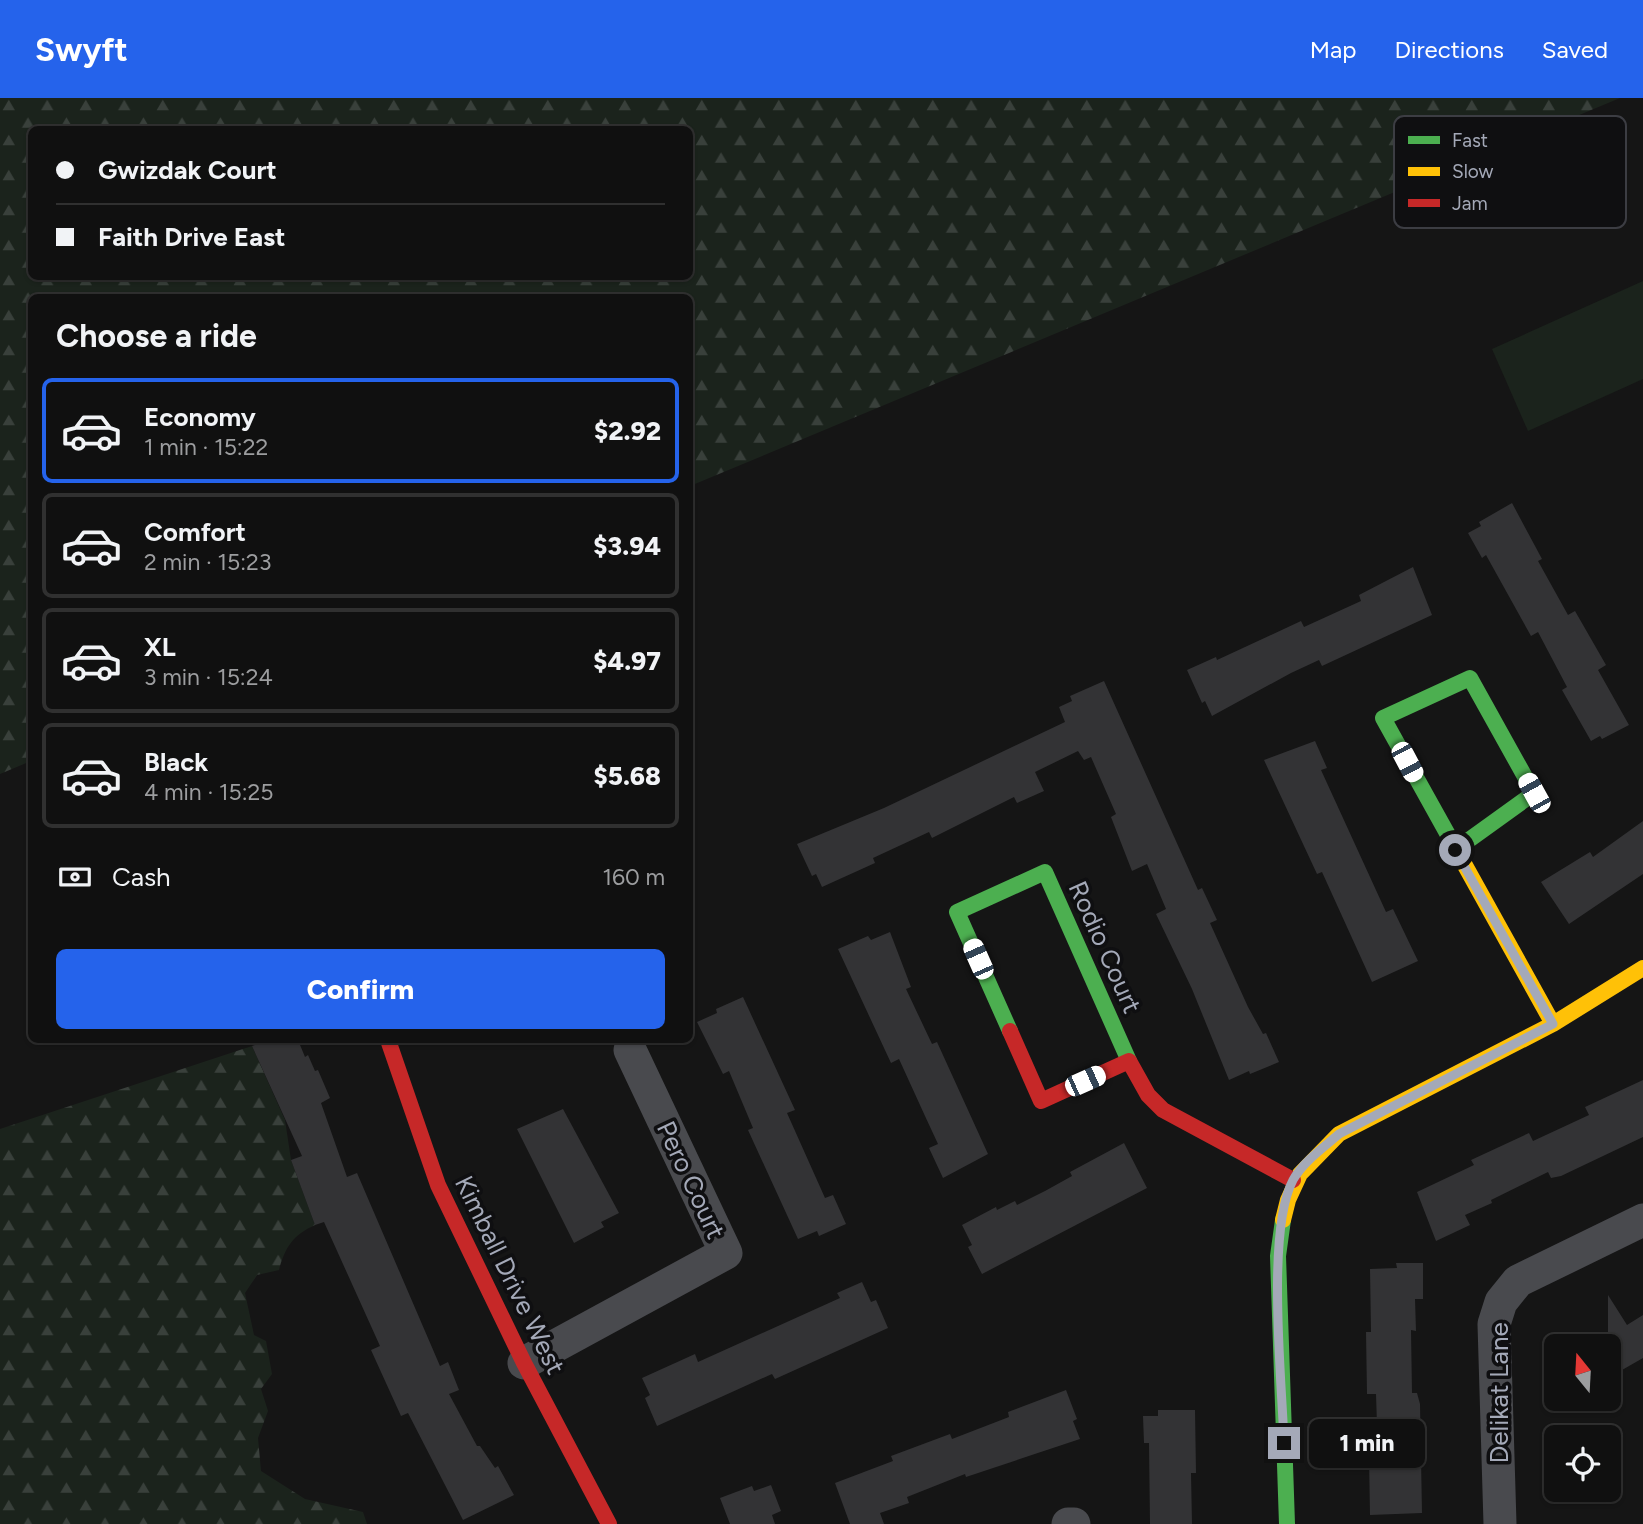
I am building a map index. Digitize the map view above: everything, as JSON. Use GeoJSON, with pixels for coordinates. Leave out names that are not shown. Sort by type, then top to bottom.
{"type":"FeatureCollection","features":[{"type":"Feature","properties":{"kind":"street"},"geometry":{"type":"LineString","coordinates":[[1455,850],[1534,793],[1470,678],[1383,718],[1455,850],[1553,1024]]}},
{"type":"Feature","properties":{"kind":"street","name":"Rodio Court"},"geometry":{"type":"LineString","coordinates":[[1129,1061],[1041,1101],[957,912],[1045,872],[1129,1061],[1148,1095],[1163,1110],[1293,1180]]}},
{"type":"Feature","properties":{"kind":"street"},"geometry":{"type":"LineString","coordinates":[[1287,1524],[1278,1255],[1282,1220],[1293,1180],[1315,1155],[1339,1134],[1553,1024],[1643,968]]}},
{"type":"Feature","properties":{"kind":"street","name":"Kimball Drive West"},"geometry":{"type":"LineString","coordinates":[[389,1043],[438,1185],[524,1363],[608,1524]]}},
{"type":"Feature","properties":{"kind":"street","name":"Pero Court"},"geometry":{"type":"LineString","coordinates":[[524,1363],[726,1254],[630,1050]]}},
{"type":"Feature","properties":{"kind":"street","name":"Delikat Lane"},"geometry":{"type":"LineString","coordinates":[[1500,1524],[1494,1324],[1501,1302],[1518,1281],[1643,1220]]}},
{"type":"Feature","properties":{"kind":"street"},"geometry":{"type":"LineString","coordinates":[[1068,1524],[1074,1524]]}},
{"type":"Feature","properties":{"kind":"green space"},"geometry":{"type":"Polygon","coordinates":[[[0,98],[1620,98],[1577,116],[1394,116],[1394,192],[693,485],[693,294],[28,294],[28,762],[0,774],[0,98]]]}},
{"type":"Feature","properties":{"kind":"green space"},"geometry":{"type":"Polygon","coordinates":[[[1643,281],[1643,379],[1528,431],[1492,349],[1643,281]]]}},
{"type":"Feature","properties":{"kind":"green space"},"geometry":{"type":"Polygon","coordinates":[[[252,1046],[285,1120],[291,1160],[315,1225],[291,1243],[279,1270],[257,1275],[245,1293],[254,1335],[266,1341],[272,1374],[261,1389],[268,1411],[258,1438],[261,1471],[305,1499],[363,1512],[367,1524],[0,1524],[0,1129],[252,1046]]]}},
{"type":"Feature","properties":{"kind":"building"},"geometry":{"type":"Polygon","coordinates":[[[1512,503],[1542,559],[1538,561],[1568,615],[1575,611],[1606,665],[1598,670],[1629,725],[1602,739],[1600,736],[1591,741],[1562,690],[1567,687],[1538,632],[1531,636],[1486,555],[1482,558],[1468,533],[1481,526],[1479,522],[1512,503]]]}},
{"type":"Feature","properties":{"kind":"building"},"geometry":{"type":"Polygon","coordinates":[[[1413,567],[1432,615],[1322,666],[1319,660],[1212,716],[1205,701],[1202,703],[1187,670],[1216,657],[1217,660],[1301,621],[1304,627],[1361,601],[1359,595],[1413,567]]]}},
{"type":"Feature","properties":{"kind":"building"},"geometry":{"type":"Polygon","coordinates":[[[1104,681],[1198,890],[1202,888],[1217,920],[1210,923],[1248,1007],[1263,1034],[1266,1033],[1279,1062],[1229,1080],[1192,989],[1156,914],[1166,909],[1147,864],[1132,871],[1111,817],[1116,814],[1091,757],[1084,760],[1078,751],[1035,772],[1044,791],[1017,803],[1014,797],[932,838],[929,832],[873,858],[875,863],[822,887],[816,874],[812,876],[797,844],[884,808],[1065,722],[1059,707],[1072,701],[1070,696],[1104,681]]]}},
{"type":"Feature","properties":{"kind":"building"},"geometry":{"type":"Polygon","coordinates":[[[1315,741],[1327,768],[1321,770],[1386,912],[1393,909],[1418,961],[1372,982],[1322,872],[1317,874],[1264,760],[1315,741]]]}},
{"type":"Feature","properties":{"kind":"building"},"geometry":{"type":"Polygon","coordinates":[[[1643,821],[1643,874],[1569,924],[1541,882],[1590,852],[1593,857],[1643,821]]]}},
{"type":"Feature","properties":{"kind":"building"},"geometry":{"type":"Polygon","coordinates":[[[890,932],[911,987],[906,989],[932,1044],[937,1042],[988,1154],[943,1178],[929,1148],[938,1144],[899,1059],[891,1063],[838,949],[868,936],[871,940],[890,932]]]}},
{"type":"Feature","properties":{"kind":"building"},"geometry":{"type":"Polygon","coordinates":[[[743,997],[795,1110],[787,1113],[825,1198],[833,1195],[846,1224],[819,1236],[817,1231],[798,1239],[748,1130],[753,1128],[729,1071],[723,1074],[697,1022],[717,1013],[716,1009],[743,997]]]}},
{"type":"Feature","properties":{"kind":"building"},"geometry":{"type":"Polygon","coordinates":[[[260,1043],[299,1043],[305,1057],[308,1055],[315,1071],[318,1070],[330,1098],[321,1103],[347,1177],[357,1173],[440,1366],[448,1362],[459,1390],[449,1394],[477,1446],[480,1446],[495,1468],[498,1466],[514,1495],[463,1520],[408,1413],[401,1416],[371,1350],[380,1346],[324,1222],[315,1225],[291,1160],[302,1156],[252,1046],[260,1043]]]}},
{"type":"Feature","properties":{"kind":"building"},"geometry":{"type":"Polygon","coordinates":[[[1643,1080],[1643,1137],[1561,1176],[1551,1178],[1548,1172],[1491,1200],[1492,1203],[1465,1215],[1470,1225],[1436,1241],[1417,1192],[1474,1165],[1471,1160],[1529,1133],[1533,1141],[1589,1115],[1585,1107],[1643,1080]]]}},
{"type":"Feature","properties":{"kind":"building"},"geometry":{"type":"Polygon","coordinates":[[[563,1109],[619,1213],[601,1222],[604,1227],[574,1243],[517,1129],[563,1109]]]}},
{"type":"Feature","properties":{"kind":"building"},"geometry":{"type":"Polygon","coordinates":[[[1124,1143],[1147,1188],[982,1274],[968,1247],[972,1245],[962,1225],[996,1207],[997,1210],[1015,1201],[1017,1205],[1045,1191],[1072,1176],[1070,1172],[1124,1143]]]}},
{"type":"Feature","properties":{"kind":"building"},"geometry":{"type":"Polygon","coordinates":[[[1396,1263],[1423,1263],[1423,1299],[1415,1299],[1416,1331],[1411,1330],[1412,1393],[1417,1393],[1420,1404],[1422,1513],[1370,1515],[1369,1456],[1378,1456],[1376,1394],[1367,1394],[1366,1332],[1371,1332],[1370,1269],[1397,1268],[1396,1263]]]}},
{"type":"Feature","properties":{"kind":"building"},"geometry":{"type":"Polygon","coordinates":[[[862,1282],[871,1302],[876,1300],[888,1328],[775,1379],[772,1374],[657,1426],[645,1398],[650,1395],[642,1378],[695,1354],[698,1362],[840,1298],[837,1293],[862,1282]]]}},
{"type":"Feature","properties":{"kind":"building"},"geometry":{"type":"Polygon","coordinates":[[[1608,1295],[1627,1325],[1643,1315],[1643,1358],[1621,1371],[1621,1334],[1608,1334],[1608,1295]]]}},
{"type":"Feature","properties":{"kind":"building"},"geometry":{"type":"Polygon","coordinates":[[[1066,1390],[1077,1419],[1073,1421],[1080,1439],[966,1477],[965,1474],[907,1497],[909,1503],[880,1513],[884,1524],[850,1524],[835,1483],[893,1461],[891,1456],[950,1434],[952,1439],[1009,1417],[1008,1412],[1066,1390]]]}},
{"type":"Feature","properties":{"kind":"building"},"geometry":{"type":"Polygon","coordinates":[[[1158,1410],[1195,1410],[1196,1473],[1191,1473],[1192,1524],[1150,1524],[1149,1443],[1144,1443],[1143,1416],[1158,1416],[1158,1410]]]}},
{"type":"Feature","properties":{"kind":"building"},"geometry":{"type":"Polygon","coordinates":[[[771,1485],[781,1511],[772,1515],[775,1524],[730,1524],[720,1498],[752,1486],[754,1491],[771,1485]]]}},
{"type":"Feature","properties":{"kind":"traffic: fast"},"geometry":{"type":"LineString","coordinates":[[1452,842],[1383,718],[1470,678],[1534,793],[1455,850]]}},
{"type":"Feature","properties":{"kind":"traffic: fast"},"geometry":{"type":"LineString","coordinates":[[1010,1031],[957,912],[1045,872],[1129,1061]]}},
{"type":"Feature","properties":{"kind":"traffic: fast"},"geometry":{"type":"LineString","coordinates":[[1283,1220],[1278,1256],[1287,1524]]}},
{"type":"Feature","properties":{"kind":"traffic: slow"},"geometry":{"type":"LineString","coordinates":[[1452,842],[1553,1024]]}},
{"type":"Feature","properties":{"kind":"traffic: slow"},"geometry":{"type":"LineString","coordinates":[[1283,1220],[1288,1200],[1300,1174],[1339,1134],[1553,1024],[1643,968]]}},
{"type":"Feature","properties":{"kind":"traffic: jam"},"geometry":{"type":"LineString","coordinates":[[1010,1031],[1041,1101],[1129,1061],[1148,1095],[1163,1110],[1293,1180]]}},
{"type":"Feature","properties":{"kind":"traffic: jam"},"geometry":{"type":"LineString","coordinates":[[389,1043],[438,1185],[524,1363],[609,1524]]}},
{"type":"Feature","properties":{"kind":"route"},"geometry":{"type":"LineString","coordinates":[[1284,1443],[1278,1255],[1282,1220],[1293,1180],[1315,1155],[1339,1134],[1386,1108],[1478,1065],[1553,1024],[1455,850]]}}]}
